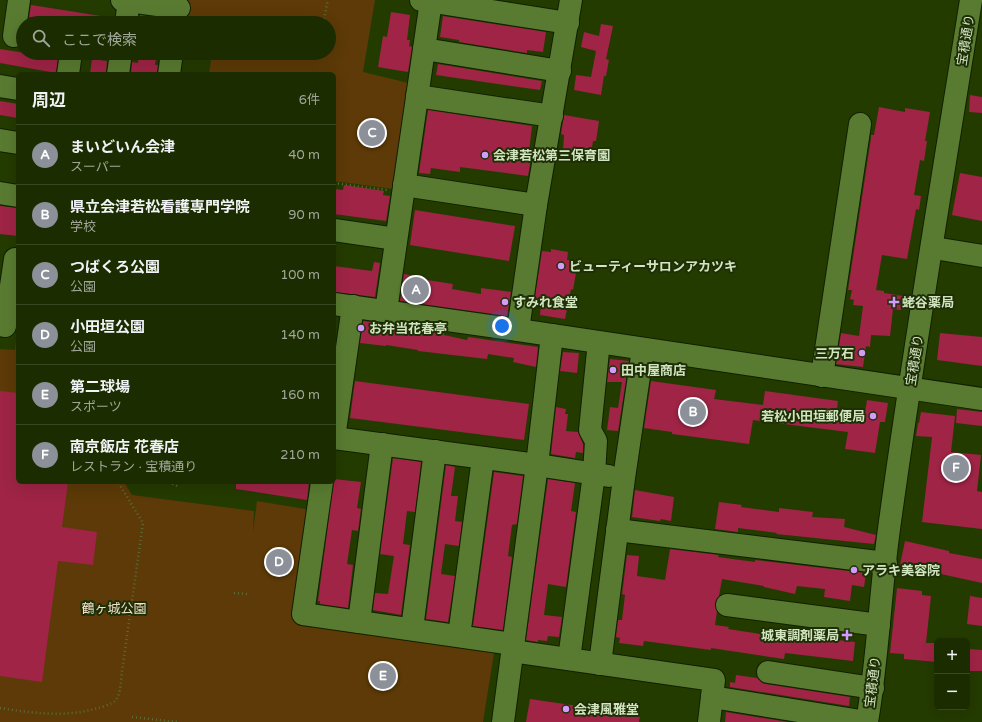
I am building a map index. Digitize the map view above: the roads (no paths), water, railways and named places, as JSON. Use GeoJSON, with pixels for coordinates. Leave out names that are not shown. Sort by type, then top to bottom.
{"type":"FeatureCollection","features":[{"type":"Feature","properties":{"kind":"street"},"geometry":{"type":"LineString","coordinates":[[12,36],[19,0]]}},
{"type":"Feature","properties":{"kind":"street"},"geometry":{"type":"LineString","coordinates":[[518,330],[536,204],[571,0]]}},
{"type":"Feature","properties":{"kind":"street","name":"宝積通り"},"geometry":{"type":"LineString","coordinates":[[867,722],[873,688],[886,563],[909,389],[971,0]]}},
{"type":"Feature","properties":{"kind":"street"},"geometry":{"type":"LineString","coordinates":[[126,16],[125,1],[178,10]]}},
{"type":"Feature","properties":{"kind":"street"},"geometry":{"type":"LineString","coordinates":[[386,312],[424,50],[426,1],[568,23]]}},
{"type":"Feature","properties":{"kind":"street"},"geometry":{"type":"LineString","coordinates":[[424,50],[560,71]]}},
{"type":"Feature","properties":{"kind":"street"},"geometry":{"type":"LineString","coordinates":[[68,72],[70,60]]}},
{"type":"Feature","properties":{"kind":"street"},"geometry":{"type":"LineString","coordinates":[[118,72],[120,60]]}},
{"type":"Feature","properties":{"kind":"street"},"geometry":{"type":"LineString","coordinates":[[169,72],[171,60]]}},
{"type":"Feature","properties":{"kind":"street"},"geometry":{"type":"LineString","coordinates":[[0,86],[16,89]]}},
{"type":"Feature","properties":{"kind":"street"},"geometry":{"type":"LineString","coordinates":[[417,96],[552,116]]}},
{"type":"Feature","properties":{"kind":"street"},"geometry":{"type":"LineString","coordinates":[[822,376],[860,124]]}},
{"type":"Feature","properties":{"kind":"street"},"geometry":{"type":"LineString","coordinates":[[0,140],[16,143]]}},
{"type":"Feature","properties":{"kind":"street"},"geometry":{"type":"LineString","coordinates":[[403,189],[536,204]]}},
{"type":"Feature","properties":{"kind":"street"},"geometry":{"type":"LineString","coordinates":[[0,193],[16,196]]}},
{"type":"Feature","properties":{"kind":"street"},"geometry":{"type":"LineString","coordinates":[[336,230],[396,238]]}},
{"type":"Feature","properties":{"kind":"street"},"geometry":{"type":"LineString","coordinates":[[940,249],[982,256]]}},
{"type":"Feature","properties":{"kind":"street"},"geometry":{"type":"LineString","coordinates":[[0,325],[5,326],[11,258]]}},
{"type":"Feature","properties":{"kind":"street"},"geometry":{"type":"LineString","coordinates":[[336,411],[344,305],[982,399]]}},
{"type":"Feature","properties":{"kind":"street"},"geometry":{"type":"LineString","coordinates":[[503,722],[537,465],[552,335]]}},
{"type":"Feature","properties":{"kind":"street"},"geometry":{"type":"LineString","coordinates":[[569,659],[594,474],[596,441],[590,430],[598,351],[601,343]]}},
{"type":"Feature","properties":{"kind":"street"},"geometry":{"type":"LineString","coordinates":[[600,664],[624,478],[643,349]]}},
{"type":"Feature","properties":{"kind":"street"},"geometry":{"type":"LineString","coordinates":[[336,438],[624,478]]}},
{"type":"Feature","properties":{"kind":"street"},"geometry":{"type":"LineString","coordinates":[[359,622],[382,444]]}},
{"type":"Feature","properties":{"kind":"street"},"geometry":{"type":"LineString","coordinates":[[412,629],[435,451]]}},
{"type":"Feature","properties":{"kind":"street"},"geometry":{"type":"LineString","coordinates":[[459,636],[483,458]]}},
{"type":"Feature","properties":{"kind":"street"},"geometry":{"type":"LineString","coordinates":[[322,484],[303,614],[459,636],[569,659],[714,680],[709,722]]}},
{"type":"Feature","properties":{"kind":"street"},"geometry":{"type":"LineString","coordinates":[[617,530],[886,563]]}},
{"type":"Feature","properties":{"kind":"street"},"geometry":{"type":"LineString","coordinates":[[727,605],[879,626]]}},
{"type":"Feature","properties":{"kind":"street"},"geometry":{"type":"LineString","coordinates":[[768,672],[873,688]]}},
{"type":"Feature","properties":{"kind":"street"},"geometry":{"type":"LineString","coordinates":[[712,697],[867,722]]}},
{"type":"Feature","properties":{"kind":"place","name":"つばくろ公園"},"geometry":{"type":"Point","coordinates":[372,133]}},
{"type":"Feature","properties":{"kind":"place","name":"会津若松第三保育園"},"geometry":{"type":"Point","coordinates":[485,155]}},
{"type":"Feature","properties":{"kind":"place","name":"ビューティーサロンアカツキ"},"geometry":{"type":"Point","coordinates":[561,266]}},
{"type":"Feature","properties":{"kind":"place","name":"まいどいん会津"},"geometry":{"type":"Point","coordinates":[416,290]}},
{"type":"Feature","properties":{"kind":"place","name":"すみれ食堂"},"geometry":{"type":"Point","coordinates":[505,302]}},
{"type":"Feature","properties":{"kind":"place","name":"蛯谷薬局"},"geometry":{"type":"Point","coordinates":[894,302]}},
{"type":"Feature","properties":{"kind":"place","name":"お弁当花春亭"},"geometry":{"type":"Point","coordinates":[361,328]}},
{"type":"Feature","properties":{"kind":"place","name":"三万石"},"geometry":{"type":"Point","coordinates":[862,353]}},
{"type":"Feature","properties":{"kind":"place","name":"田中屋商店"},"geometry":{"type":"Point","coordinates":[613,370]}},
{"type":"Feature","properties":{"kind":"place","name":"県立会津若松看護専門学院"},"geometry":{"type":"Point","coordinates":[693,412]}},
{"type":"Feature","properties":{"kind":"place","name":"若松小田垣郵便局"},"geometry":{"type":"Point","coordinates":[873,416]}},
{"type":"Feature","properties":{"kind":"place","name":"南京飯店 花春店"},"geometry":{"type":"Point","coordinates":[956,468]}},
{"type":"Feature","properties":{"kind":"place","name":"小田垣公園"},"geometry":{"type":"Point","coordinates":[279,562]}},
{"type":"Feature","properties":{"kind":"place","name":"アラキ美容院"},"geometry":{"type":"Point","coordinates":[854,570]}},
{"type":"Feature","properties":{"kind":"place","name":"城東調剤薬局"},"geometry":{"type":"Point","coordinates":[847,635]}},
{"type":"Feature","properties":{"kind":"place","name":"第二球場"},"geometry":{"type":"Point","coordinates":[383,676]}},
{"type":"Feature","properties":{"kind":"place","name":"会津風雅堂"},"geometry":{"type":"Point","coordinates":[566,709]}},
{"type":"Feature","properties":{"kind":"park label","name":"鶴ヶ城公園"},"geometry":{"type":"Point","coordinates":[114,608]}}]}
